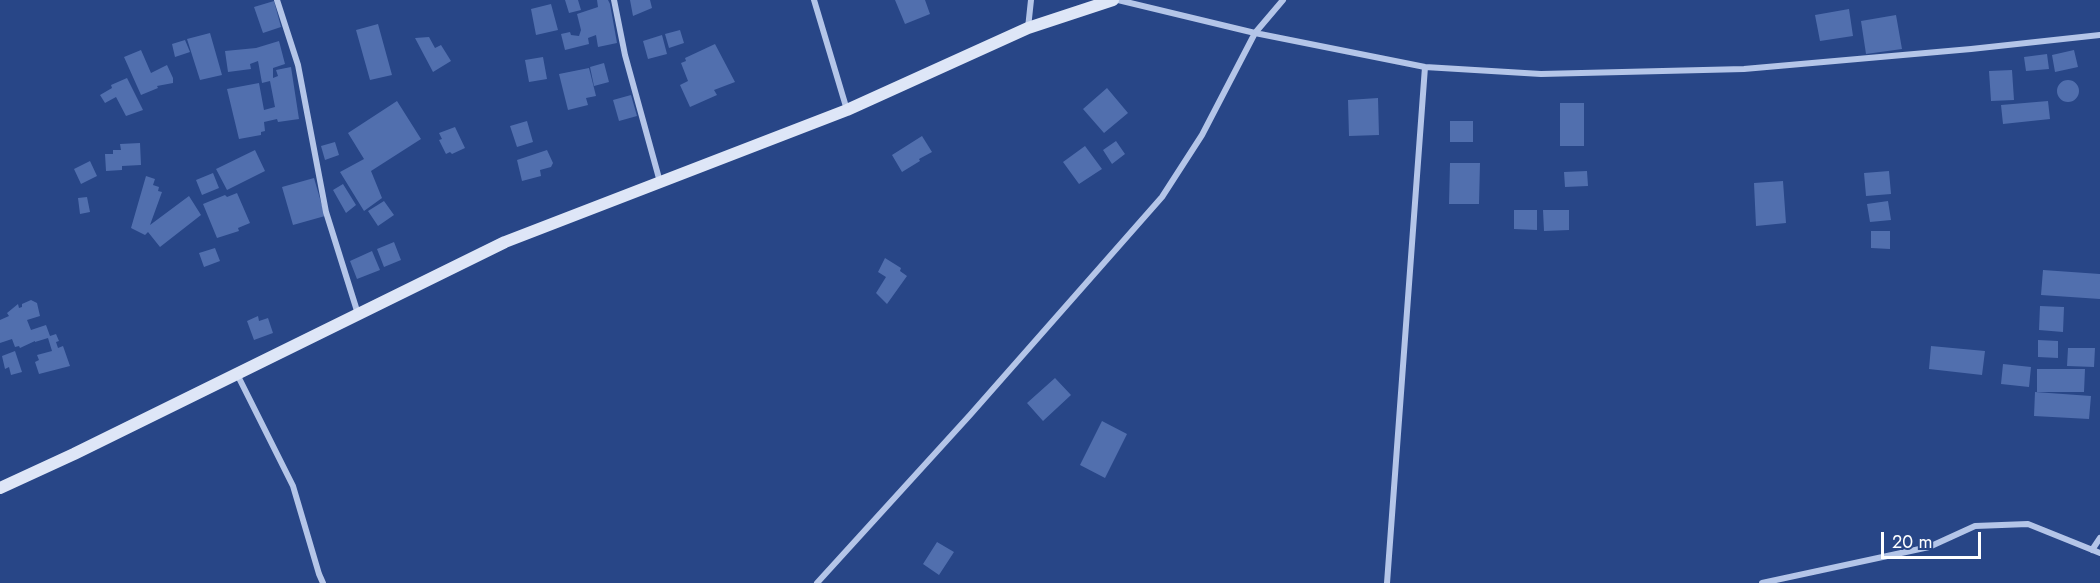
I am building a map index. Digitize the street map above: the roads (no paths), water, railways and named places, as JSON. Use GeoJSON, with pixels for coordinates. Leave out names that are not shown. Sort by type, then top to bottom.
{"type":"FeatureCollection","features":[{"type":"Feature","properties":{"kind":"street"},"geometry":{"type":"LineString","coordinates":[[277,0],[298,65],[326,212],[358,314]]}},
{"type":"Feature","properties":{"kind":"street"},"geometry":{"type":"LineString","coordinates":[[614,0],[625,55],[660,182]]}},
{"type":"Feature","properties":{"kind":"street"},"geometry":{"type":"LineString","coordinates":[[814,0],[847,110]]}},
{"type":"Feature","properties":{"kind":"street"},"geometry":{"type":"LineString","coordinates":[[1028,28],[1031,0]]}},
{"type":"Feature","properties":{"kind":"street"},"geometry":{"type":"LineString","coordinates":[[0,488],[505,242],[847,110],[1028,28],[1113,0]]}},
{"type":"Feature","properties":{"kind":"street"},"geometry":{"type":"LineString","coordinates":[[1118,0],[1255,33],[1425,67],[1541,74],[1744,69],[1971,49],[2100,34]]}},
{"type":"Feature","properties":{"kind":"street"},"geometry":{"type":"LineString","coordinates":[[817,583],[970,415],[1162,196],[1202,135],[1255,33],[1283,0]]}},
{"type":"Feature","properties":{"kind":"street"},"geometry":{"type":"LineString","coordinates":[[1386,583],[1425,67]]}},
{"type":"Feature","properties":{"kind":"street"},"geometry":{"type":"LineString","coordinates":[[237,374],[292,486],[318,574],[323,583]]}},
{"type":"Feature","properties":{"kind":"street"},"geometry":{"type":"LineString","coordinates":[[1762,583],[1929,548],[1975,526],[2028,524],[2100,553]]}},
{"type":"Feature","properties":{"kind":"street"},"geometry":{"type":"LineString","coordinates":[[2092,550],[2100,538]]}}]}
